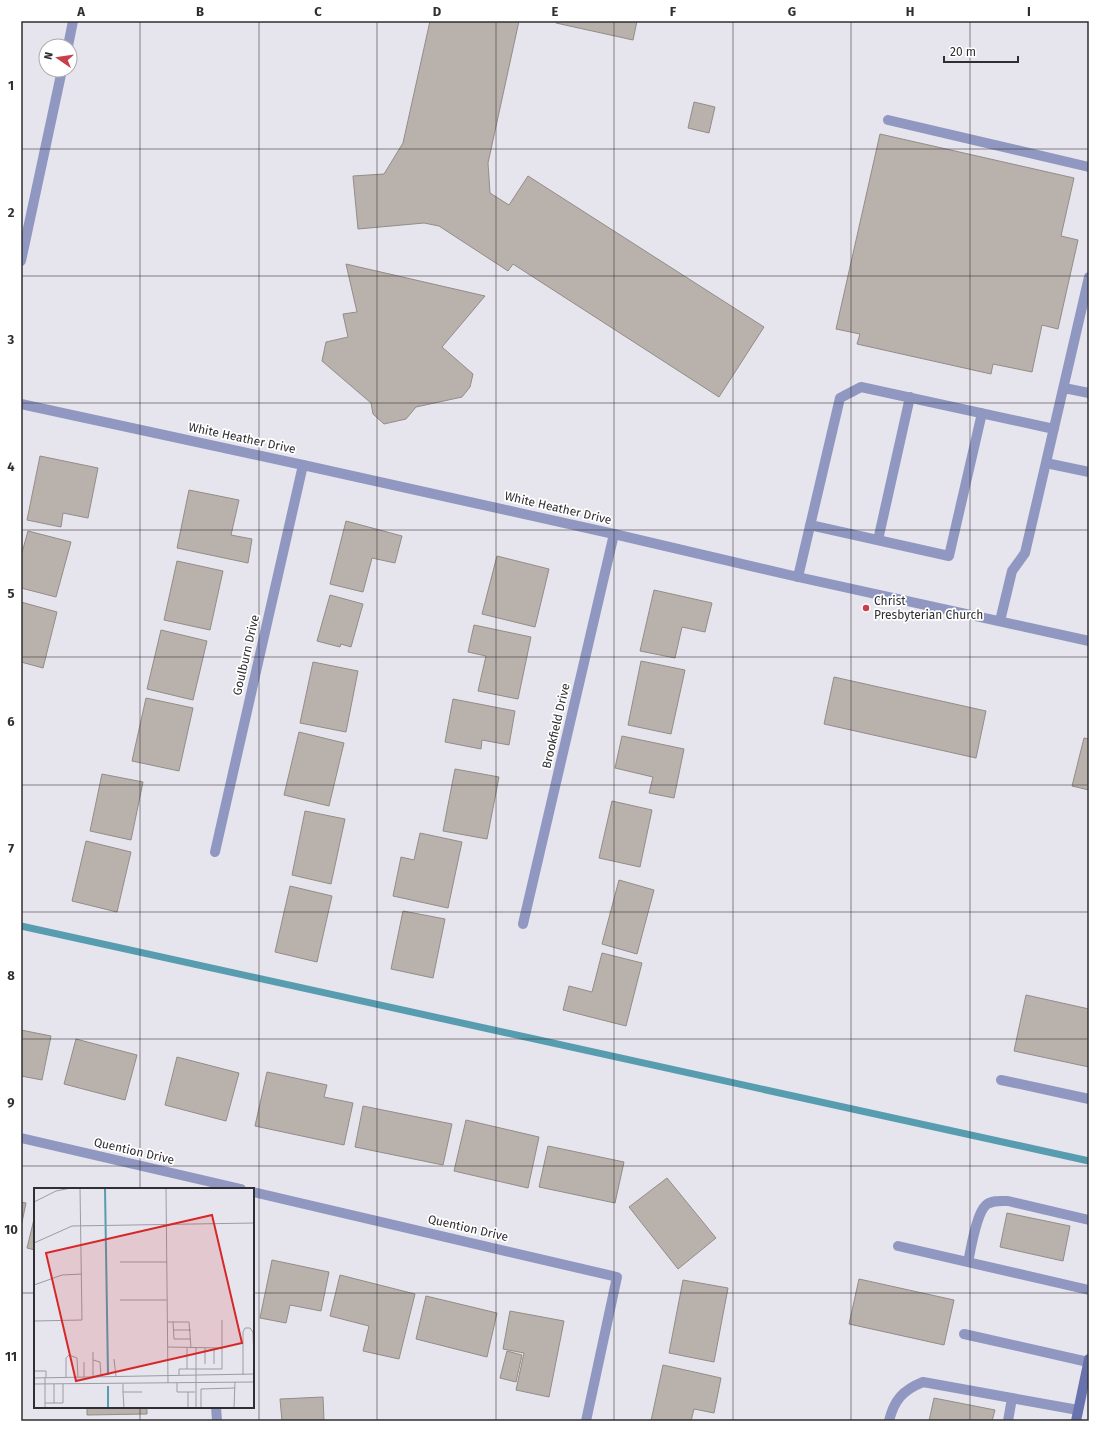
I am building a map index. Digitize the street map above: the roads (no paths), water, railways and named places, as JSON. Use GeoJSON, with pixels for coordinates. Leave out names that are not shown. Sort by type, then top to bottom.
{"type":"FeatureCollection","features":[{"type":"Feature","properties":{"kind":"main road"},"geometry":{"type":"LineString","coordinates":[[1076,1421],[1089,1361]]}},
{"type":"Feature","properties":{"kind":"street"},"geometry":{"type":"LineString","coordinates":[[70,38],[73,21]]}},
{"type":"Feature","properties":{"kind":"street"},"geometry":{"type":"LineString","coordinates":[[21,261],[60,78]]}},
{"type":"Feature","properties":{"kind":"street"},"geometry":{"type":"LineString","coordinates":[[888,120],[1089,168]]}},
{"type":"Feature","properties":{"kind":"street"},"geometry":{"type":"LineString","coordinates":[[1000,621],[1012,571],[1025,553],[1054,428],[1085,312],[1089,277]]}},
{"type":"Feature","properties":{"kind":"street"},"geometry":{"type":"LineString","coordinates":[[798,577],[840,398],[861,387],[1054,428]]}},
{"type":"Feature","properties":{"kind":"street"},"geometry":{"type":"LineString","coordinates":[[1064,388],[1089,393]]}},
{"type":"Feature","properties":{"kind":"street"},"geometry":{"type":"LineString","coordinates":[[878,540],[910,398]]}},
{"type":"Feature","properties":{"kind":"street","name":"White Heather Drive"},"geometry":{"type":"LineString","coordinates":[[21,404],[614,534],[798,577],[1089,641]]}},
{"type":"Feature","properties":{"kind":"street"},"geometry":{"type":"LineString","coordinates":[[810,525],[949,556],[982,413]]}},
{"type":"Feature","properties":{"kind":"street"},"geometry":{"type":"LineString","coordinates":[[1046,463],[1089,472]]}},
{"type":"Feature","properties":{"kind":"street","name":"Goulburn Drive"},"geometry":{"type":"LineString","coordinates":[[215,852],[303,465]]}},
{"type":"Feature","properties":{"kind":"street","name":"Brookfield Drive"},"geometry":{"type":"LineString","coordinates":[[523,924],[614,534]]}},
{"type":"Feature","properties":{"kind":"street"},"geometry":{"type":"LineString","coordinates":[[1001,1080],[1089,1099]]}},
{"type":"Feature","properties":{"kind":"street","name":"Quention Drive"},"geometry":{"type":"LineString","coordinates":[[21,1138],[235,1188]]}},
{"type":"Feature","properties":{"kind":"street","name":"Quention Drive"},"geometry":{"type":"LineString","coordinates":[[254,1192],[617,1276],[586,1421]]}},
{"type":"Feature","properties":{"kind":"street"},"geometry":{"type":"LineString","coordinates":[[968,1262],[978,1218],[986,1205],[995,1201],[1008,1201],[1089,1220]]}},
{"type":"Feature","properties":{"kind":"street"},"geometry":{"type":"LineString","coordinates":[[898,1246],[1089,1290]]}},
{"type":"Feature","properties":{"kind":"street"},"geometry":{"type":"LineString","coordinates":[[964,1334],[1089,1361]]}},
{"type":"Feature","properties":{"kind":"street"},"geometry":{"type":"LineString","coordinates":[[889,1421],[900,1396],[909,1388],[923,1382],[1078,1410]]}},
{"type":"Feature","properties":{"kind":"street"},"geometry":{"type":"LineString","coordinates":[[1008,1421],[1012,1398]]}},
{"type":"Feature","properties":{"kind":"street"},"geometry":{"type":"LineString","coordinates":[[216,1408],[217,1421]]}},
{"type":"Feature","properties":{"kind":"waterway"},"geometry":{"type":"LineString","coordinates":[[21,926],[1089,1161]]}},
{"type":"Feature","properties":{"kind":"place","name":"Christ Presbyterian Church"},"geometry":{"type":"Point","coordinates":[866,608]}}]}
